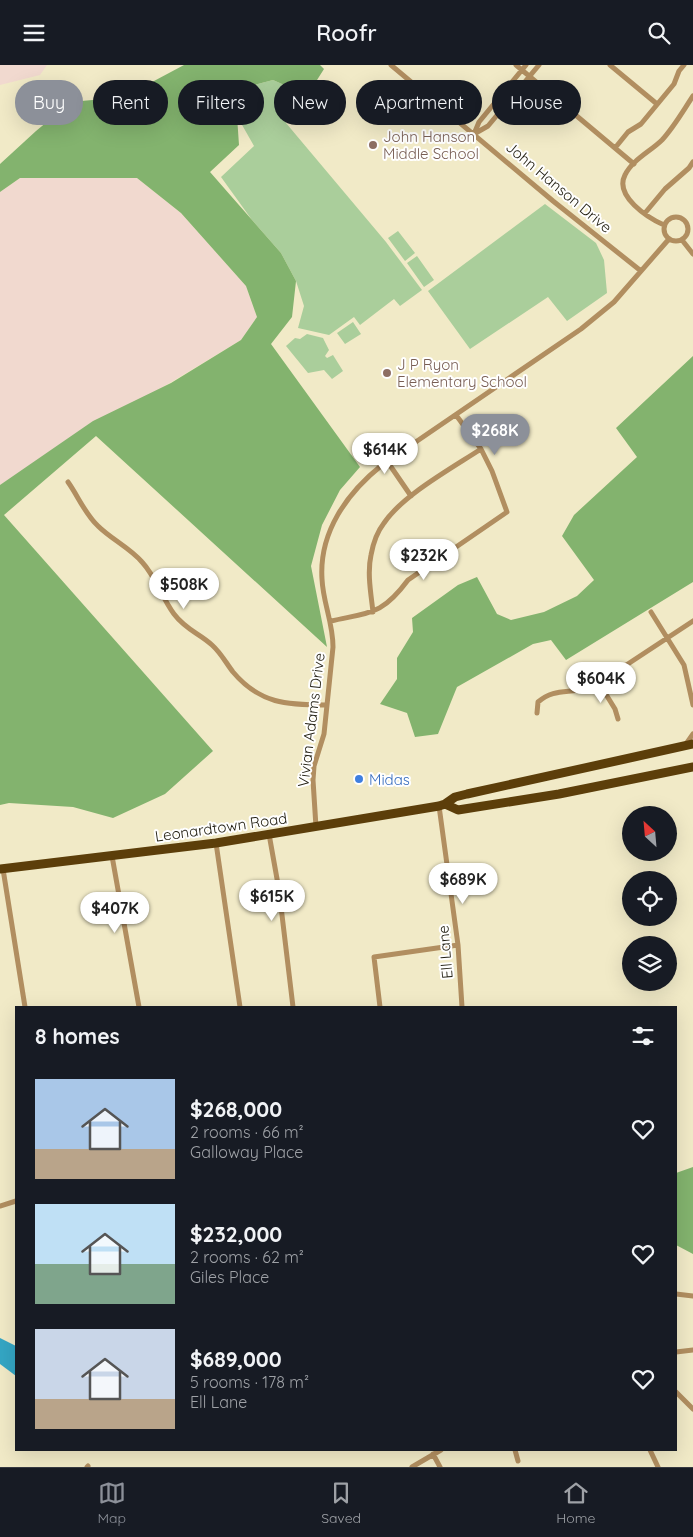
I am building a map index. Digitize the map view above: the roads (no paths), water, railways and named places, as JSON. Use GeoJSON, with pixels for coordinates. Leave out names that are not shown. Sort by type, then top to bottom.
{"type":"FeatureCollection","features":[{"type":"Feature","properties":{"kind":"highway","name":"Leonardtown Road"},"geometry":{"type":"LineString","coordinates":[[1,869],[216,843],[442,805],[455,797],[467,794],[689,745]]}},
{"type":"Feature","properties":{"kind":"highway"},"geometry":{"type":"LineString","coordinates":[[657,775],[672,766],[693,762]]}},
{"type":"Feature","properties":{"kind":"highway","name":"Leonardtown Road"},"geometry":{"type":"LineString","coordinates":[[442,805],[458,810],[568,792],[693,767]]}},
{"type":"Feature","properties":{"kind":"street","name":"John Hanson Drive"},"geometry":{"type":"LineString","coordinates":[[391,65],[553,201],[641,271]]}},
{"type":"Feature","properties":{"kind":"street"},"geometry":{"type":"LineString","coordinates":[[516,65],[524,67],[530,76],[634,163]]}},
{"type":"Feature","properties":{"kind":"street"},"geometry":{"type":"LineString","coordinates":[[474,134],[488,126],[539,65]]}},
{"type":"Feature","properties":{"kind":"street"},"geometry":{"type":"LineString","coordinates":[[610,65],[657,104]]}},
{"type":"Feature","properties":{"kind":"street"},"geometry":{"type":"LineString","coordinates":[[615,148],[628,132],[641,125],[674,84],[679,71],[684,65]]}},
{"type":"Feature","properties":{"kind":"street"},"geometry":{"type":"LineString","coordinates":[[474,134],[478,122],[524,67]]}},
{"type":"Feature","properties":{"kind":"street"},"geometry":{"type":"LineString","coordinates":[[664,225],[655,221],[632,202],[626,195],[622,185],[625,175],[634,163],[670,131],[693,96]]}},
{"type":"Feature","properties":{"kind":"street"},"geometry":{"type":"LineString","coordinates":[[645,213],[665,189],[689,168],[693,162]]}},
{"type":"Feature","properties":{"kind":"street"},"geometry":{"type":"LineString","coordinates":[[672,217],[684,219],[688,229],[682,240],[675,241],[669,239],[664,233],[664,225],[672,217]]}},
{"type":"Feature","properties":{"kind":"street","name":"Vivian Adams Drive"},"geometry":{"type":"LineString","coordinates":[[316,827],[314,766],[324,735],[333,647],[331,621],[322,579],[324,554],[331,528],[339,511],[355,489],[387,461],[581,329],[614,302],[669,239]]}},
{"type":"Feature","properties":{"kind":"street"},"geometry":{"type":"LineString","coordinates":[[682,240],[693,254]]}},
{"type":"Feature","properties":{"kind":"street"},"geometry":{"type":"LineString","coordinates":[[331,621],[373,612],[383,607],[399,592],[408,580],[507,512],[492,471],[480,449],[456,415]]}},
{"type":"Feature","properties":{"kind":"street"},"geometry":{"type":"LineString","coordinates":[[373,612],[370,564],[375,540],[383,524],[411,496],[480,449]]}},
{"type":"Feature","properties":{"kind":"street"},"geometry":{"type":"LineString","coordinates":[[387,461],[411,496]]}},
{"type":"Feature","properties":{"kind":"street"},"geometry":{"type":"LineString","coordinates":[[68,482],[98,527],[143,563],[157,582],[174,613],[186,626],[211,643],[244,683],[253,691],[272,701],[301,705],[326,705]]}},
{"type":"Feature","properties":{"kind":"street"},"geometry":{"type":"LineString","coordinates":[[651,612],[684,665],[693,705]]}},
{"type":"Feature","properties":{"kind":"street"},"geometry":{"type":"LineString","coordinates":[[537,713],[538,702],[546,695],[584,689],[599,683],[693,621]]}},
{"type":"Feature","properties":{"kind":"street"},"geometry":{"type":"LineString","coordinates":[[599,683],[615,709],[618,719]]}},
{"type":"Feature","properties":{"kind":"street"},"geometry":{"type":"LineString","coordinates":[[689,745],[693,734]]}},
{"type":"Feature","properties":{"kind":"street","name":"Ell Lane"},"geometry":{"type":"LineString","coordinates":[[442,805],[458,945],[462,1006]]}},
{"type":"Feature","properties":{"kind":"street"},"geometry":{"type":"LineString","coordinates":[[269,834],[279,890],[293,1006]]}},
{"type":"Feature","properties":{"kind":"street"},"geometry":{"type":"LineString","coordinates":[[216,843],[240,1006]]}},
{"type":"Feature","properties":{"kind":"street"},"geometry":{"type":"LineString","coordinates":[[112,856],[139,1006]]}},
{"type":"Feature","properties":{"kind":"street"},"geometry":{"type":"LineString","coordinates":[[1,869],[25,1006]]}},
{"type":"Feature","properties":{"kind":"street"},"geometry":{"type":"LineString","coordinates":[[380,1006],[374,957],[458,945]]}},
{"type":"Feature","properties":{"kind":"street"},"geometry":{"type":"LineString","coordinates":[[0,1206],[15,1201]]}},
{"type":"Feature","properties":{"kind":"street"},"geometry":{"type":"LineString","coordinates":[[677,1294],[693,1296]]}},
{"type":"Feature","properties":{"kind":"street"},"geometry":{"type":"LineString","coordinates":[[677,1352],[693,1350]]}},
{"type":"Feature","properties":{"kind":"street"},"geometry":{"type":"LineString","coordinates":[[677,1393],[693,1409]]}},
{"type":"Feature","properties":{"kind":"street"},"geometry":{"type":"LineString","coordinates":[[412,1467],[439,1451]]}},
{"type":"Feature","properties":{"kind":"street"},"geometry":{"type":"LineString","coordinates":[[515,1451],[518,1461]]}},
{"type":"Feature","properties":{"kind":"street"},"geometry":{"type":"LineString","coordinates":[[650,1451],[658,1467]]}},
{"type":"Feature","properties":{"kind":"street"},"geometry":{"type":"LineString","coordinates":[[433,1454],[440,1467]]}},
{"type":"Feature","properties":{"kind":"water"},"geometry":{"type":"Polygon","coordinates":[[[0,1338],[15,1346],[15,1375],[0,1364],[0,1338]]]}},
{"type":"Feature","properties":{"kind":"place","name":"John Hanson Middle School"},"geometry":{"type":"Point","coordinates":[373,145]}},
{"type":"Feature","properties":{"kind":"place","name":"J P Ryon Elementary School"},"geometry":{"type":"Point","coordinates":[387,373]}},
{"type":"Feature","properties":{"kind":"place","name":"Midas"},"geometry":{"type":"Point","coordinates":[359,779]}}]}
